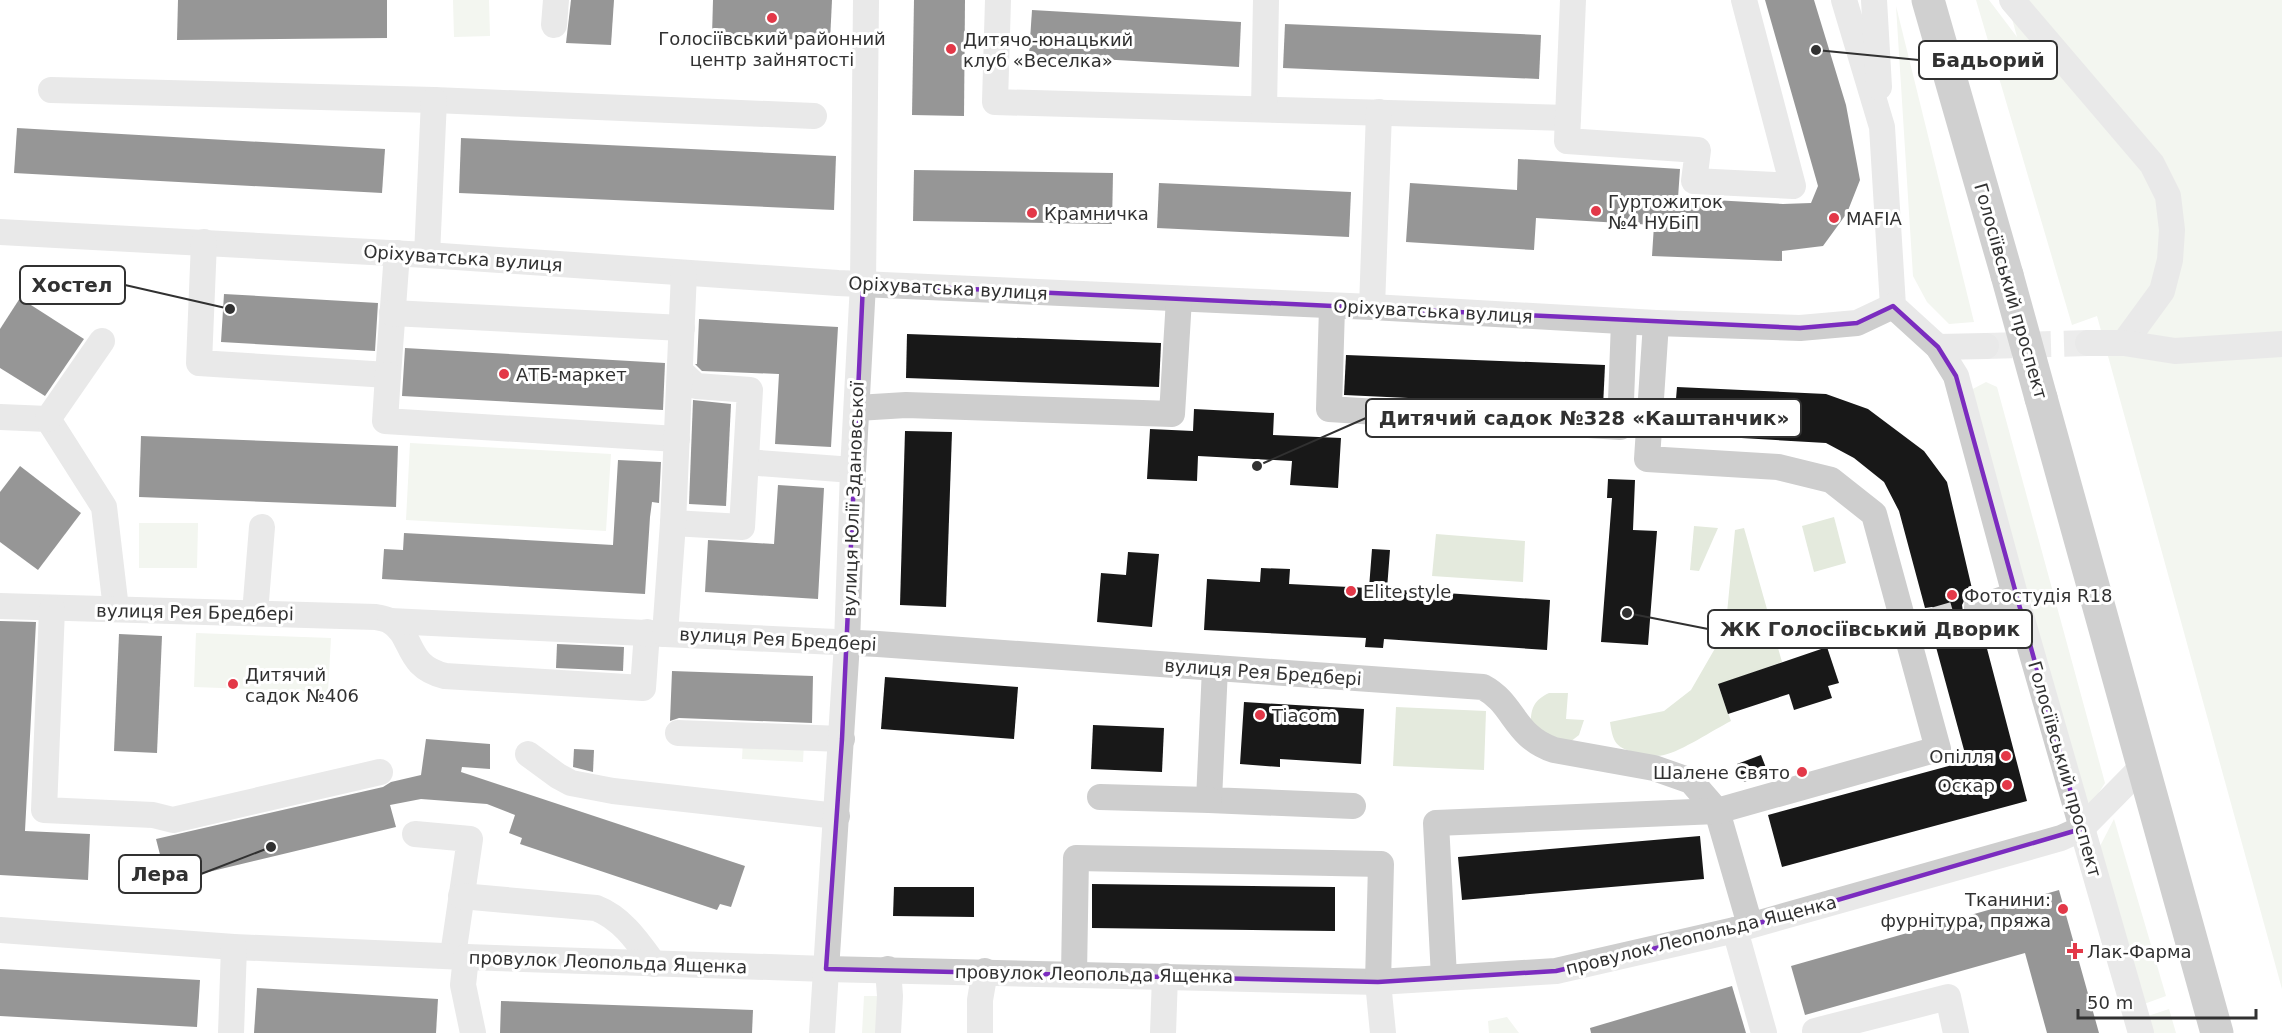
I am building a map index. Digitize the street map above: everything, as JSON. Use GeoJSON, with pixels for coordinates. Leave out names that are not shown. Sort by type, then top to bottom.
{"type":"FeatureCollection","features":[{"type":"Feature","properties":{"kind":"highway","name":"Голосіївський проспект"},"geometry":{"type":"LineString","coordinates":[[1928,0],[2007,275],[2217,1033]]}},
{"type":"Feature","properties":{"kind":"street","name":"вулиця Юлії Здановської"},"geometry":{"type":"LineString","coordinates":[[822,1033],[842,739],[863,284],[866,0]]}},
{"type":"Feature","properties":{"kind":"street"},"geometry":{"type":"LineString","coordinates":[[998,0],[995,102],[1568,118]]}},
{"type":"Feature","properties":{"kind":"street"},"geometry":{"type":"LineString","coordinates":[[1264,109],[1266,0]]}},
{"type":"Feature","properties":{"kind":"street"},"geometry":{"type":"LineString","coordinates":[[1573,0],[1568,141],[1698,150],[1694,181],[1793,186],[1744,0]]}},
{"type":"Feature","properties":{"kind":"street"},"geometry":{"type":"LineString","coordinates":[[1844,0],[1882,128]]}},
{"type":"Feature","properties":{"kind":"street"},"geometry":{"type":"LineString","coordinates":[[1874,0],[1893,306]]}},
{"type":"Feature","properties":{"kind":"street"},"geometry":{"type":"LineString","coordinates":[[2012,0],[2152,164],[2168,196],[2172,230],[2170,260],[2162,291],[2124,343]]}},
{"type":"Feature","properties":{"kind":"street"},"geometry":{"type":"LineString","coordinates":[[51,90],[434,100],[814,116]]}},
{"type":"Feature","properties":{"kind":"street"},"geometry":{"type":"LineString","coordinates":[[427,255],[434,100]]}},
{"type":"Feature","properties":{"kind":"street"},"geometry":{"type":"LineString","coordinates":[[1372,307],[1379,112]]}},
{"type":"Feature","properties":{"kind":"street","name":"Оріхуватська вулиця"},"geometry":{"type":"LineString","coordinates":[[0,232],[397,253],[863,284],[1332,307],[1372,307],[1656,324],[1811,327],[1857,323],[1893,306]]}},
{"type":"Feature","properties":{"kind":"street"},"geometry":{"type":"LineString","coordinates":[[204,242],[199,363],[388,375]]}},
{"type":"Feature","properties":{"kind":"street"},"geometry":{"type":"LineString","coordinates":[[397,253],[385,421],[677,439]]}},
{"type":"Feature","properties":{"kind":"street"},"geometry":{"type":"LineString","coordinates":[[390,621],[400,631],[420,665],[432,673],[445,676],[643,688],[656,633],[673,523],[684,273]]}},
{"type":"Feature","properties":{"kind":"street"},"geometry":{"type":"LineString","coordinates":[[856,408],[898,405],[1172,414],[1179,299]]}},
{"type":"Feature","properties":{"kind":"street","name":"Голосіївський проспект"},"geometry":{"type":"LineString","coordinates":[[1893,306],[1938,347],[1956,376],[2015,595],[2140,1033]]}},
{"type":"Feature","properties":{"kind":"street"},"geometry":{"type":"LineString","coordinates":[[1332,307],[1329,410],[1620,428],[1624,322]]}},
{"type":"Feature","properties":{"kind":"street"},"geometry":{"type":"LineString","coordinates":[[392,313],[682,328]]}},
{"type":"Feature","properties":{"kind":"street"},"geometry":{"type":"LineString","coordinates":[[1444,977],[1437,823],[1717,811],[1938,749],[1918,626],[1874,514],[1831,480],[1778,467],[1647,459],[1656,324]]}},
{"type":"Feature","properties":{"kind":"street"},"geometry":{"type":"LineString","coordinates":[[48,419],[102,341]]}},
{"type":"Feature","properties":{"kind":"street"},"geometry":{"type":"LineString","coordinates":[[2088,343],[2124,343],[2175,351],[2282,344]]}},
{"type":"Feature","properties":{"kind":"street"},"geometry":{"type":"LineString","coordinates":[[1938,347],[1986,346]]}},
{"type":"Feature","properties":{"kind":"street"},"geometry":{"type":"LineString","coordinates":[[673,523],[742,527],[750,390],[696,386],[680,371]]}},
{"type":"Feature","properties":{"kind":"street"},"geometry":{"type":"LineString","coordinates":[[0,417],[48,419]]}},
{"type":"Feature","properties":{"kind":"street"},"geometry":{"type":"LineString","coordinates":[[48,419],[104,507],[116,609]]}},
{"type":"Feature","properties":{"kind":"street"},"geometry":{"type":"LineString","coordinates":[[746,462],[853,470]]}},
{"type":"Feature","properties":{"kind":"street"},"geometry":{"type":"LineString","coordinates":[[255,613],[262,527]]}},
{"type":"Feature","properties":{"kind":"street"},"geometry":{"type":"LineString","coordinates":[[1977,608],[2015,595]]}},
{"type":"Feature","properties":{"kind":"street","name":"вулиця Рея Бредбері"},"geometry":{"type":"LineString","coordinates":[[0,606],[376,617],[390,621],[847,643],[1483,687],[1495,693],[1525,734],[1538,744],[1554,750],[1663,771],[1691,781],[1717,811],[1764,1033]]}},
{"type":"Feature","properties":{"kind":"street"},"geometry":{"type":"LineString","coordinates":[[52,609],[44,810],[153,815],[173,820],[380,772]]}},
{"type":"Feature","properties":{"kind":"street"},"geometry":{"type":"LineString","coordinates":[[1209,800],[1215,668]]}},
{"type":"Feature","properties":{"kind":"street"},"geometry":{"type":"LineString","coordinates":[[678,733],[842,739]]}},
{"type":"Feature","properties":{"kind":"street"},"geometry":{"type":"LineString","coordinates":[[528,754],[571,783],[613,791],[837,816]]}},
{"type":"Feature","properties":{"kind":"street","name":"провулок Леопольда Ященка"},"geometry":{"type":"LineString","coordinates":[[0,930],[234,948],[826,969],[1378,981],[1557,971],[1742,928],[2061,838],[2081,829],[2143,766]]}},
{"type":"Feature","properties":{"kind":"street"},"geometry":{"type":"LineString","coordinates":[[1100,797],[1353,806]]}},
{"type":"Feature","properties":{"kind":"street"},"geometry":{"type":"LineString","coordinates":[[415,834],[470,839],[461,896],[460,956],[463,985],[473,1033]]}},
{"type":"Feature","properties":{"kind":"street"},"geometry":{"type":"LineString","coordinates":[[1074,974],[1076,858],[1381,864],[1378,981],[1383,1033]]}},
{"type":"Feature","properties":{"kind":"street"},"geometry":{"type":"LineString","coordinates":[[461,896],[596,908],[617,919],[654,964]]}},
{"type":"Feature","properties":{"kind":"street"},"geometry":{"type":"LineString","coordinates":[[231,1033],[234,948]]}},
{"type":"Feature","properties":{"kind":"street"},"geometry":{"type":"LineString","coordinates":[[888,969],[890,996],[888,1033]]}},
{"type":"Feature","properties":{"kind":"street"},"geometry":{"type":"LineString","coordinates":[[980,1033],[980,1000],[985,971]]}},
{"type":"Feature","properties":{"kind":"street"},"geometry":{"type":"LineString","coordinates":[[1163,1033],[1165,976]]}},
{"type":"Feature","properties":{"kind":"street"},"geometry":{"type":"LineString","coordinates":[[1815,1031],[1948,997],[1956,1033]]}},
{"type":"Feature","properties":{"kind":"highlighted area"},"geometry":{"type":"Polygon","coordinates":[[[863,284],[1800,328],[1857,323],[1893,306],[1938,347],[1956,376],[2081,829],[1735,930],[1556,971],[1378,982],[826,969],[842,739],[863,284]]]}},
{"type":"Feature","properties":{"kind":"shaded area"},"geometry":{"type":"Polygon","coordinates":[[[453,0],[489,0],[490,36],[454,37],[453,0]]]}},
{"type":"Feature","properties":{"kind":"shaded area"},"geometry":{"type":"Polygon","coordinates":[[[1976,0],[1989,0],[2017,37],[2007,0],[2282,0],[2282,989],[2097,316],[2072,325],[1976,0]]]}},
{"type":"Feature","properties":{"kind":"shaded area"},"geometry":{"type":"Polygon","coordinates":[[[1896,6],[1974,322],[1949,324],[1927,302],[1913,276],[1896,6]]]}},
{"type":"Feature","properties":{"kind":"shaded area"},"geometry":{"type":"Polygon","coordinates":[[[1986,382],[1997,387],[2105,783],[2087,811],[1969,391],[1986,382]]]}},
{"type":"Feature","properties":{"kind":"shaded area"},"geometry":{"type":"Polygon","coordinates":[[[410,443],[611,454],[606,531],[406,520],[410,443]]]}},
{"type":"Feature","properties":{"kind":"shaded area"},"geometry":{"type":"Polygon","coordinates":[[[1834,517],[1846,563],[1814,572],[1802,526],[1834,517]]]}},
{"type":"Feature","properties":{"kind":"shaded area"},"geometry":{"type":"Polygon","coordinates":[[[139,523],[198,523],[197,568],[139,568],[139,523]]]}},
{"type":"Feature","properties":{"kind":"shaded area"},"geometry":{"type":"Polygon","coordinates":[[[1694,526],[1718,528],[1699,571],[1690,570],[1694,526]]]}},
{"type":"Feature","properties":{"kind":"shaded area"},"geometry":{"type":"Polygon","coordinates":[[[1744,528],[1782,662],[1718,685],[1731,721],[1698,740],[1661,756],[1620,747],[1614,740],[1610,722],[1664,711],[1691,690],[1721,638],[1727,613],[1735,530],[1744,528]]]}},
{"type":"Feature","properties":{"kind":"shaded area"},"geometry":{"type":"Polygon","coordinates":[[[1436,534],[1525,541],[1523,582],[1432,576],[1436,534]]]}},
{"type":"Feature","properties":{"kind":"shaded area"},"geometry":{"type":"Polygon","coordinates":[[[196,633],[331,638],[328,692],[194,687],[196,633]]]}},
{"type":"Feature","properties":{"kind":"shaded area"},"geometry":{"type":"Polygon","coordinates":[[[1549,693],[1568,693],[1566,719],[1584,720],[1579,735],[1570,742],[1556,740],[1531,726],[1534,706],[1549,693]]]}},
{"type":"Feature","properties":{"kind":"shaded area"},"geometry":{"type":"Polygon","coordinates":[[[1396,707],[1486,711],[1484,770],[1393,766],[1396,707]]]}},
{"type":"Feature","properties":{"kind":"shaded area"},"geometry":{"type":"Polygon","coordinates":[[[743,740],[804,743],[803,762],[742,759],[743,740]]]}},
{"type":"Feature","properties":{"kind":"shaded area"},"geometry":{"type":"Polygon","coordinates":[[[2114,819],[2166,996],[2144,1004],[2097,852],[2114,819]]]}},
{"type":"Feature","properties":{"kind":"shaded area"},"geometry":{"type":"Polygon","coordinates":[[[864,996],[881,996],[880,1033],[862,1033],[864,996]]]}},
{"type":"Feature","properties":{"kind":"shaded area"},"geometry":{"type":"Polygon","coordinates":[[[2169,1009],[2176,1033],[2149,1033],[2145,1017],[2169,1009]]]}},
{"type":"Feature","properties":{"kind":"shaded area"},"geometry":{"type":"Polygon","coordinates":[[[1507,1017],[1519,1033],[1489,1033],[1488,1021],[1507,1017]]]}},
{"type":"Feature","properties":{"kind":"building"},"geometry":{"type":"Polygon","coordinates":[[[178,0],[387,0],[387,38],[177,40],[178,0]]]}},
{"type":"Feature","properties":{"kind":"building"},"geometry":{"type":"Polygon","coordinates":[[[571,0],[614,0],[611,45],[566,43],[571,0]]]}},
{"type":"Feature","properties":{"kind":"building","name":"Голосіївський районний центр зайнятості"},"geometry":{"type":"Polygon","coordinates":[[[713,0],[832,0],[830,41],[712,36],[713,0]]]}},
{"type":"Feature","properties":{"kind":"building"},"geometry":{"type":"Polygon","coordinates":[[[914,0],[965,0],[964,116],[912,115],[914,0]]]}},
{"type":"Feature","properties":{"kind":"building","name":"Гуртожиток №4 НУБіП"},"geometry":{"type":"Polygon","coordinates":[[[1765,0],[1814,0],[1846,105],[1860,180],[1847,213],[1823,246],[1782,251],[1782,261],[1652,256],[1654,225],[1536,218],[1534,250],[1406,242],[1410,183],[1517,190],[1518,159],[1680,169],[1678,198],[1783,204],[1811,203],[1818,186],[1765,0]]]}},
{"type":"Feature","properties":{"kind":"building"},"geometry":{"type":"Polygon","coordinates":[[[1032,10],[1241,22],[1239,67],[1029,55],[1032,10]]]}},
{"type":"Feature","properties":{"kind":"building"},"geometry":{"type":"Polygon","coordinates":[[[1285,24],[1541,35],[1539,79],[1283,68],[1285,24]]]}},
{"type":"Feature","properties":{"kind":"building"},"geometry":{"type":"Polygon","coordinates":[[[17,128],[385,149],[382,193],[14,173],[17,128]]]}},
{"type":"Feature","properties":{"kind":"building"},"geometry":{"type":"Polygon","coordinates":[[[461,138],[836,156],[834,210],[459,193],[461,138]]]}},
{"type":"Feature","properties":{"kind":"building"},"geometry":{"type":"Polygon","coordinates":[[[914,170],[1113,173],[1112,224],[913,221],[914,170]]]}},
{"type":"Feature","properties":{"kind":"building"},"geometry":{"type":"Polygon","coordinates":[[[1159,183],[1351,192],[1349,237],[1157,228],[1159,183]]]}},
{"type":"Feature","properties":{"kind":"building"},"geometry":{"type":"Polygon","coordinates":[[[224,294],[378,303],[375,351],[221,342],[224,294]]]}},
{"type":"Feature","properties":{"kind":"building"},"geometry":{"type":"Polygon","coordinates":[[[20,298],[84,339],[45,396],[0,368],[0,329],[20,298]]]}},
{"type":"Feature","properties":{"kind":"building"},"geometry":{"type":"Polygon","coordinates":[[[699,319],[838,327],[831,447],[775,444],[779,374],[702,371],[695,364],[697,364],[699,319]]]}},
{"type":"Feature","properties":{"kind":"building"},"geometry":{"type":"Polygon","coordinates":[[[907,334],[1161,343],[1159,387],[906,378],[907,334]]]}},
{"type":"Feature","properties":{"kind":"building"},"geometry":{"type":"Polygon","coordinates":[[[405,348],[665,363],[663,410],[402,396],[405,348]]]}},
{"type":"Feature","properties":{"kind":"building"},"geometry":{"type":"Polygon","coordinates":[[[1346,355],[1605,365],[1603,407],[1344,395],[1346,355]]]}},
{"type":"Feature","properties":{"kind":"building"},"geometry":{"type":"Polygon","coordinates":[[[1677,387],[1826,394],[1868,409],[1924,451],[1947,482],[1973,593],[1965,599],[1962,605],[1963,612],[1968,620],[1974,623],[1980,622],[2027,801],[1782,867],[1768,815],[1967,761],[1933,636],[1940,632],[1943,618],[1939,611],[1932,607],[1925,608],[1899,511],[1884,482],[1854,458],[1826,443],[1673,434],[1677,387]]]}},
{"type":"Feature","properties":{"kind":"building"},"geometry":{"type":"Polygon","coordinates":[[[693,400],[731,404],[726,506],[689,504],[693,400]]]}},
{"type":"Feature","properties":{"kind":"building"},"geometry":{"type":"Polygon","coordinates":[[[1194,409],[1274,413],[1273,435],[1341,438],[1338,488],[1290,485],[1292,461],[1198,456],[1197,481],[1147,479],[1150,429],[1193,431],[1194,409]]]}},
{"type":"Feature","properties":{"kind":"building"},"geometry":{"type":"Polygon","coordinates":[[[905,431],[952,432],[946,607],[900,605],[905,431]]]}},
{"type":"Feature","properties":{"kind":"building"},"geometry":{"type":"Polygon","coordinates":[[[141,436],[398,446],[396,507],[139,497],[141,436]]]}},
{"type":"Feature","properties":{"kind":"building"},"geometry":{"type":"Polygon","coordinates":[[[618,460],[661,462],[659,503],[652,502],[650,517],[645,594],[382,579],[384,549],[403,550],[404,533],[613,545],[618,460]]]}},
{"type":"Feature","properties":{"kind":"building"},"geometry":{"type":"Polygon","coordinates":[[[20,466],[81,513],[38,570],[0,542],[0,492],[20,466]]]}},
{"type":"Feature","properties":{"kind":"building"},"geometry":{"type":"Polygon","coordinates":[[[1608,479],[1635,480],[1633,530],[1657,531],[1648,645],[1601,642],[1612,498],[1607,498],[1608,479]]]}},
{"type":"Feature","properties":{"kind":"building"},"geometry":{"type":"Polygon","coordinates":[[[778,485],[824,488],[818,599],[705,592],[708,540],[774,544],[778,485]]]}},
{"type":"Feature","properties":{"kind":"building"},"geometry":{"type":"Polygon","coordinates":[[[1372,549],[1390,550],[1387,589],[1550,600],[1547,650],[1384,639],[1383,648],[1365,647],[1366,638],[1204,630],[1207,579],[1260,582],[1261,568],[1290,569],[1289,584],[1369,588],[1372,549]]]}},
{"type":"Feature","properties":{"kind":"building"},"geometry":{"type":"Polygon","coordinates":[[[1128,552],[1159,554],[1152,627],[1097,622],[1101,573],[1126,575],[1128,552]]]}},
{"type":"Feature","properties":{"kind":"building"},"geometry":{"type":"Polygon","coordinates":[[[0,621],[36,622],[25,831],[90,834],[88,880],[0,875],[0,621]]]}},
{"type":"Feature","properties":{"kind":"building"},"geometry":{"type":"Polygon","coordinates":[[[119,634],[162,636],[157,753],[114,751],[119,634]]]}},
{"type":"Feature","properties":{"kind":"building"},"geometry":{"type":"Polygon","coordinates":[[[557,644],[624,647],[623,671],[556,668],[557,644]]]}},
{"type":"Feature","properties":{"kind":"building"},"geometry":{"type":"Polygon","coordinates":[[[1827,647],[1839,683],[1828,686],[1832,698],[1794,710],[1789,694],[1728,714],[1718,684],[1827,647]]]}},
{"type":"Feature","properties":{"kind":"building"},"geometry":{"type":"Polygon","coordinates":[[[672,671],[813,676],[812,723],[679,718],[670,721],[672,671]]]}},
{"type":"Feature","properties":{"kind":"building"},"geometry":{"type":"Polygon","coordinates":[[[885,677],[1018,687],[1014,739],[881,729],[885,677]]]}},
{"type":"Feature","properties":{"kind":"building"},"geometry":{"type":"Polygon","coordinates":[[[1244,702],[1364,709],[1361,764],[1280,759],[1280,767],[1240,764],[1244,702]]]}},
{"type":"Feature","properties":{"kind":"building"},"geometry":{"type":"Polygon","coordinates":[[[1093,725],[1164,728],[1162,772],[1091,769],[1093,725]]]}},
{"type":"Feature","properties":{"kind":"building"},"geometry":{"type":"Polygon","coordinates":[[[426,739],[490,744],[490,769],[462,767],[461,772],[745,866],[731,907],[720,904],[717,910],[520,844],[522,838],[509,833],[515,815],[487,804],[421,799],[390,805],[396,827],[167,882],[156,839],[383,787],[391,782],[421,775],[426,739]]]}},
{"type":"Feature","properties":{"kind":"building"},"geometry":{"type":"Polygon","coordinates":[[[574,749],[594,750],[593,772],[573,767],[574,749]]]}},
{"type":"Feature","properties":{"kind":"building"},"geometry":{"type":"Polygon","coordinates":[[[1761,755],[1768,773],[1744,782],[1737,764],[1761,755]]]}},
{"type":"Feature","properties":{"kind":"building"},"geometry":{"type":"Polygon","coordinates":[[[1700,836],[1704,879],[1462,900],[1458,857],[1700,836]]]}},
{"type":"Feature","properties":{"kind":"building"},"geometry":{"type":"Polygon","coordinates":[[[1092,884],[1335,887],[1335,931],[1092,928],[1092,884]]]}},
{"type":"Feature","properties":{"kind":"building"},"geometry":{"type":"Polygon","coordinates":[[[894,887],[974,887],[974,917],[893,916],[894,887]]]}},
{"type":"Feature","properties":{"kind":"building"},"geometry":{"type":"Polygon","coordinates":[[[2059,890],[2099,1033],[2047,1033],[2025,953],[1805,1015],[1791,966],[2059,890]]]}},
{"type":"Feature","properties":{"kind":"building"},"geometry":{"type":"Polygon","coordinates":[[[0,969],[200,980],[197,1027],[0,1016],[0,969]]]}},
{"type":"Feature","properties":{"kind":"building"},"geometry":{"type":"Polygon","coordinates":[[[1732,986],[1746,1033],[1591,1033],[1590,1028],[1732,986]]]}},
{"type":"Feature","properties":{"kind":"building"},"geometry":{"type":"Polygon","coordinates":[[[257,988],[438,999],[436,1033],[254,1033],[257,988]]]}},
{"type":"Feature","properties":{"kind":"building"},"geometry":{"type":"Polygon","coordinates":[[[501,1001],[753,1010],[752,1033],[500,1033],[501,1001]]]}},
{"type":"Feature","properties":{"kind":"tunnel"},"geometry":{"type":"LineString","coordinates":[[1986,346],[2088,343]]}},
{"type":"Feature","properties":{"kind":"tunnel"},"geometry":{"type":"LineString","coordinates":[[1929,622],[1977,608]]}},
{"type":"Feature","properties":{"kind":"place","name":"Голосіївський районний центр зайнятості"},"geometry":{"type":"Point","coordinates":[772,18]}},
{"type":"Feature","properties":{"kind":"place","name":"Дитячо-юнацький клуб «Веселка»"},"geometry":{"type":"Point","coordinates":[951,49]}},
{"type":"Feature","properties":{"kind":"place","name":"Бадьорий"},"geometry":{"type":"Point","coordinates":[1816,50]}},
{"type":"Feature","properties":{"kind":"place","name":"Гуртожиток №4 НУБіП"},"geometry":{"type":"Point","coordinates":[1596,211]}},
{"type":"Feature","properties":{"kind":"place","name":"Крамничка"},"geometry":{"type":"Point","coordinates":[1032,213]}},
{"type":"Feature","properties":{"kind":"place","name":"MAFIA"},"geometry":{"type":"Point","coordinates":[1834,218]}},
{"type":"Feature","properties":{"kind":"place","name":"Хостел"},"geometry":{"type":"Point","coordinates":[230,309]}},
{"type":"Feature","properties":{"kind":"place","name":"АТБ-маркет"},"geometry":{"type":"Point","coordinates":[504,374]}},
{"type":"Feature","properties":{"kind":"place","name":"Дитячий садок №328 «Каштанчик»"},"geometry":{"type":"Point","coordinates":[1257,466]}},
{"type":"Feature","properties":{"kind":"place","name":"Elite style"},"geometry":{"type":"Point","coordinates":[1351,591]}},
{"type":"Feature","properties":{"kind":"place","name":"Фотостудія R18"},"geometry":{"type":"Point","coordinates":[1952,595]}},
{"type":"Feature","properties":{"kind":"place","name":"ЖК Голосіївський Дворик"},"geometry":{"type":"Point","coordinates":[1627,613]}},
{"type":"Feature","properties":{"kind":"place","name":"Дитячий садок №406"},"geometry":{"type":"Point","coordinates":[233,684]}},
{"type":"Feature","properties":{"kind":"place","name":"Tiacom"},"geometry":{"type":"Point","coordinates":[1260,715]}},
{"type":"Feature","properties":{"kind":"place","name":"Опілля"},"geometry":{"type":"Point","coordinates":[2006,756]}},
{"type":"Feature","properties":{"kind":"place","name":"Шалене Свято"},"geometry":{"type":"Point","coordinates":[1802,772]}},
{"type":"Feature","properties":{"kind":"place","name":"Оскар"},"geometry":{"type":"Point","coordinates":[2007,785]}},
{"type":"Feature","properties":{"kind":"place","name":"Лера"},"geometry":{"type":"Point","coordinates":[271,847]}},
{"type":"Feature","properties":{"kind":"place","name":"Тканини: фурнітура, пряжа"},"geometry":{"type":"Point","coordinates":[2063,909]}},
{"type":"Feature","properties":{"kind":"place","name":"Лак-Фарма"},"geometry":{"type":"Point","coordinates":[2075,951]}}]}
